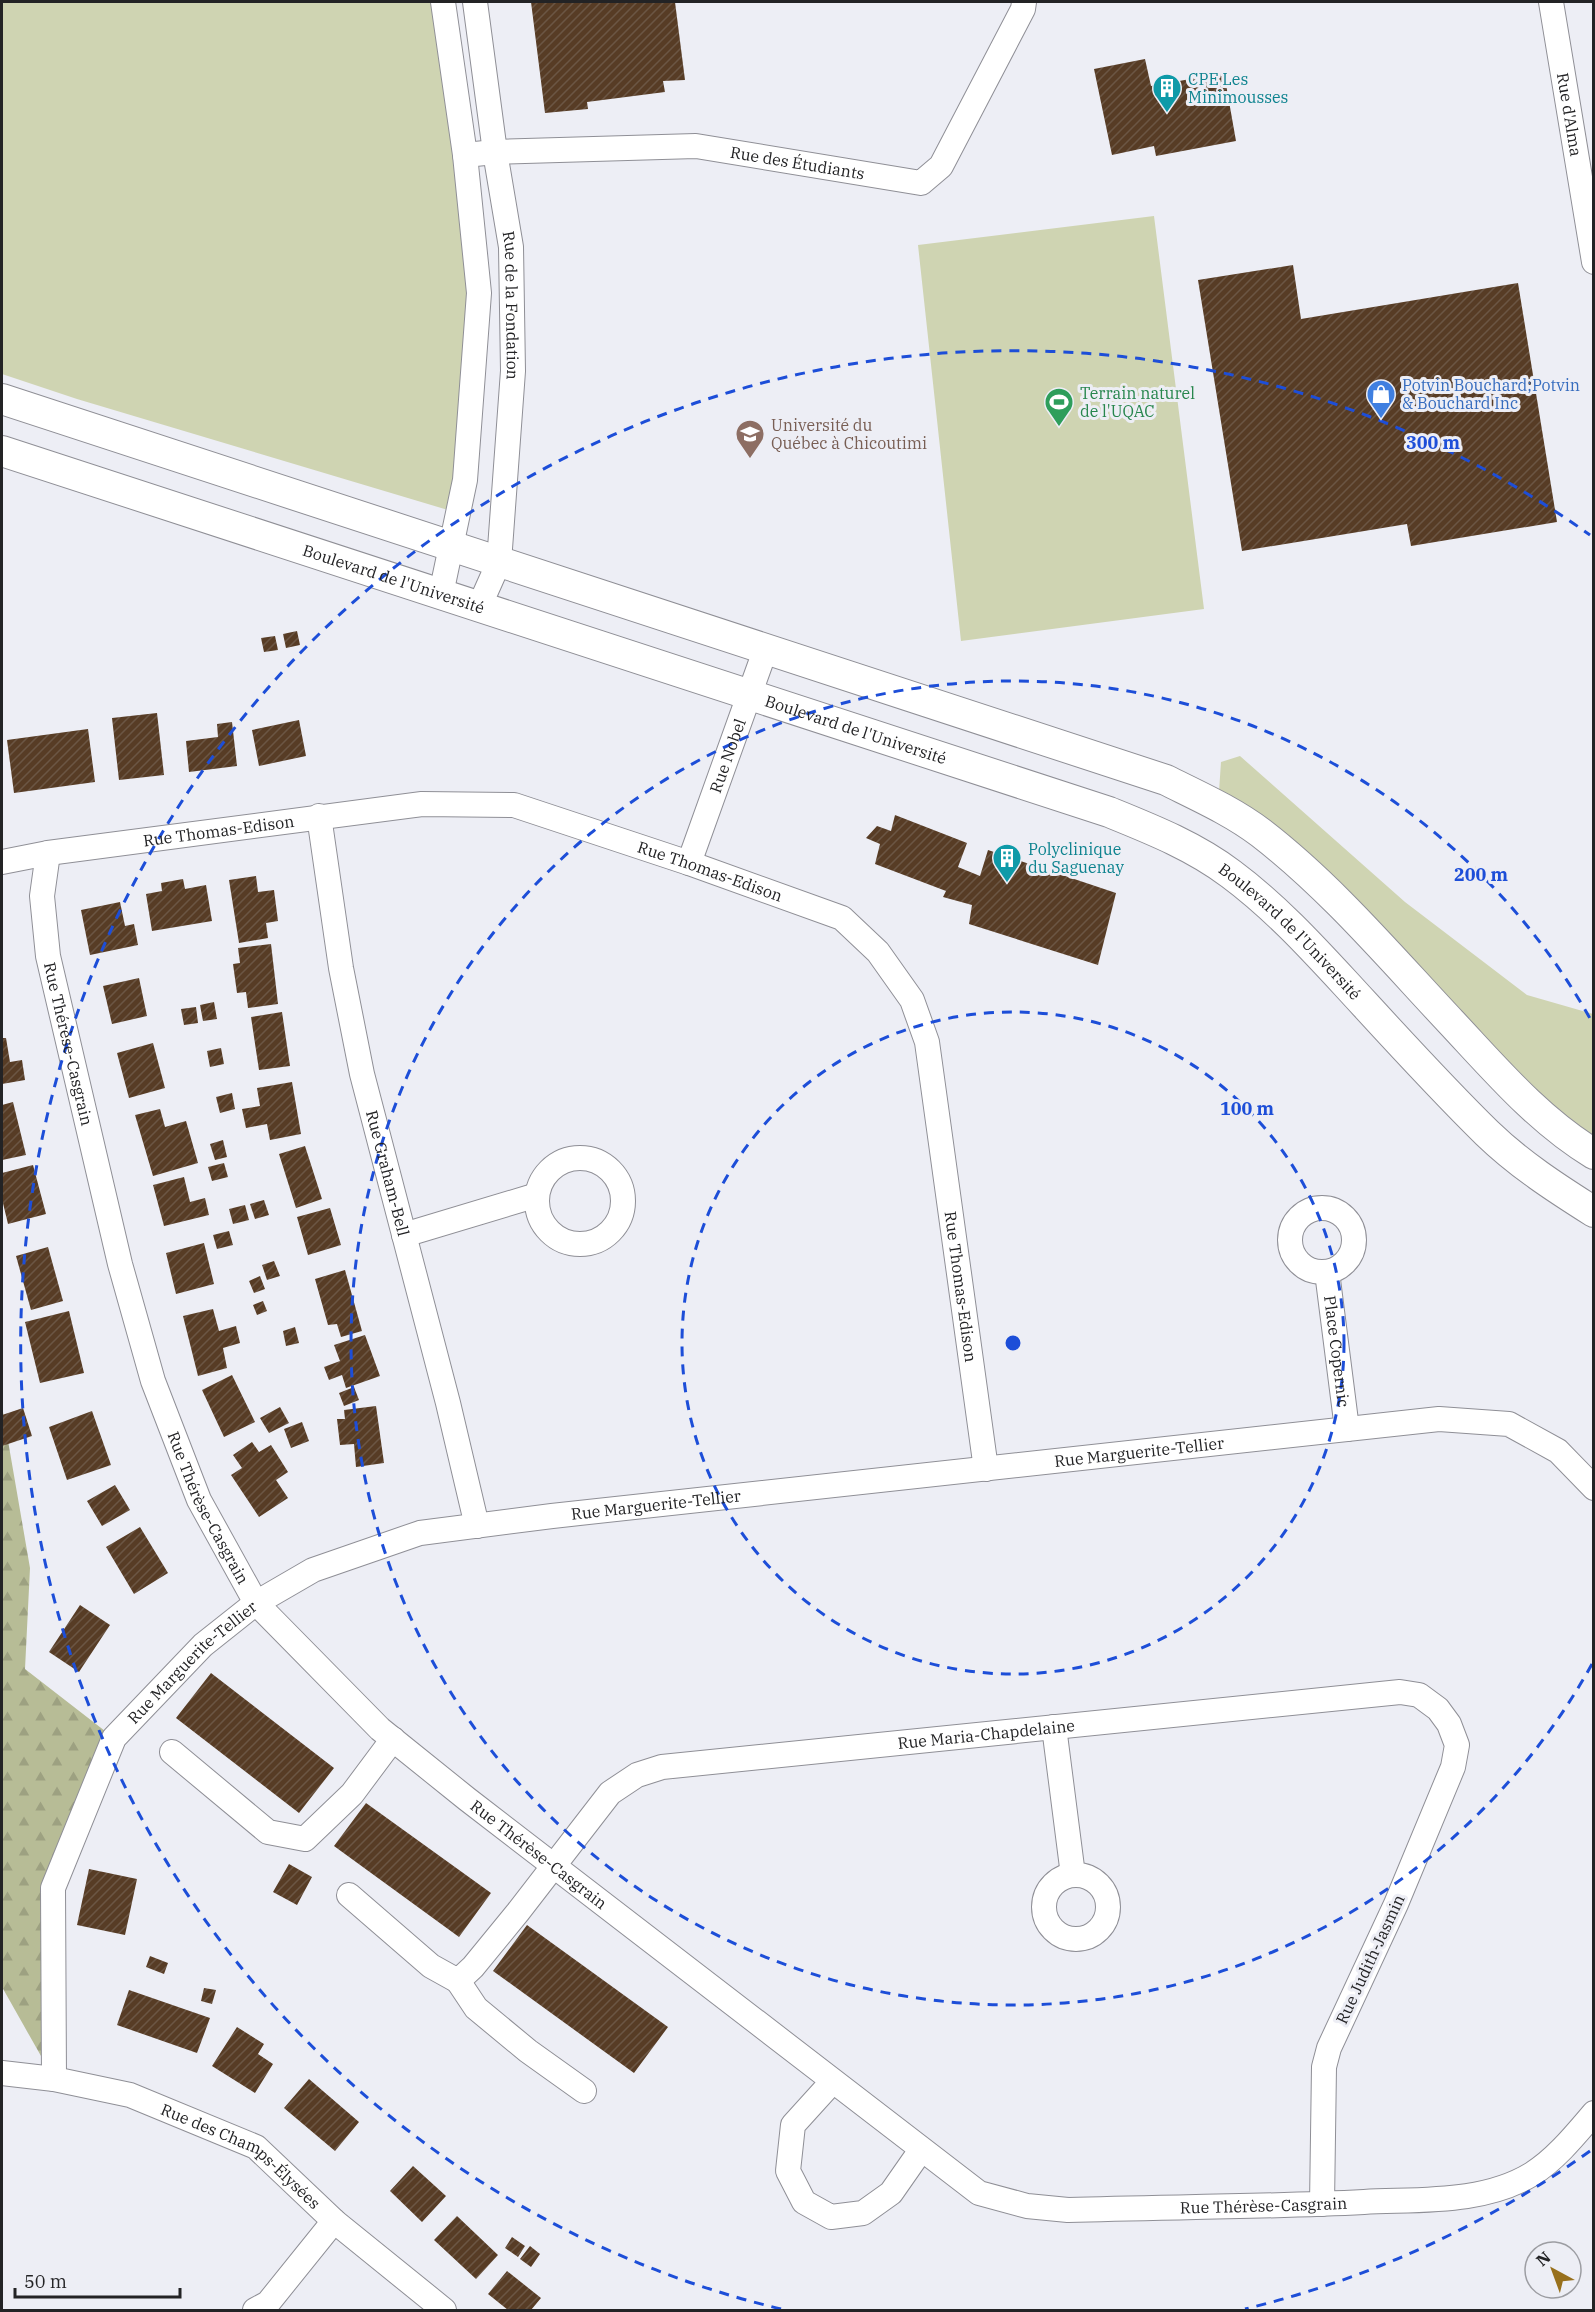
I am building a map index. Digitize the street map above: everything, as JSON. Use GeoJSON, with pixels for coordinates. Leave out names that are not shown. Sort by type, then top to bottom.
{"type":"FeatureCollection","features":[{"type":"Feature","properties":{"kind":"main road"},"geometry":{"type":"LineString","coordinates":[[2,399],[1166,780],[1218,806],[1259,832],[1290,857],[1332,897],[1512,1088],[1545,1119],[1593,1154]]}},
{"type":"Feature","properties":{"kind":"main road"},"geometry":{"type":"LineString","coordinates":[[60,471],[75,423]]}},
{"type":"Feature","properties":{"kind":"main road","name":"Boulevard de l'Université"},"geometry":{"type":"LineString","coordinates":[[2,452],[1109,812],[1154,830],[1194,850],[1230,873],[1296,931],[1488,1134],[1529,1169],[1593,1212]]}},
{"type":"Feature","properties":{"kind":"street","name":"Rue de la Fondation"},"geometry":{"type":"LineString","coordinates":[[441,594],[465,480],[479,293],[465,155],[443,2]]}},
{"type":"Feature","properties":{"kind":"street","name":"Rue de la Fondation"},"geometry":{"type":"LineString","coordinates":[[475,2],[495,152],[511,247],[513,371],[499,562],[479,607]]}},
{"type":"Feature","properties":{"kind":"street","name":"Rue des Étudiants"},"geometry":{"type":"LineString","coordinates":[[465,155],[495,152],[696,146],[921,183],[941,166],[1023,9],[1024,2]]}},
{"type":"Feature","properties":{"kind":"street","name":"Rue d'Alma"},"geometry":{"type":"LineString","coordinates":[[1551,2],[1593,262]]}},
{"type":"Feature","properties":{"kind":"street","name":"Rue Nobel"},"geometry":{"type":"LineString","coordinates":[[689,863],[766,648]]}},
{"type":"Feature","properties":{"kind":"street","name":"Rue Thomas-Edison"},"geometry":{"type":"LineString","coordinates":[[2,862],[48,853],[422,804],[514,805],[689,863],[842,918],[878,952],[912,1000],[927,1042],[986,1469]]}},
{"type":"Feature","properties":{"kind":"street","name":"Rue Graham-Bell"},"geometry":{"type":"LineString","coordinates":[[319,816],[341,968],[360,1062],[477,1526]]}},
{"type":"Feature","properties":{"kind":"street","name":"Rue Thérèse-Casgrain"},"geometry":{"type":"LineString","coordinates":[[48,853],[42,896],[48,956],[120,1264],[153,1381],[199,1500],[256,1603],[380,1729],[832,2082],[979,2193],[1027,2206],[1068,2210],[1322,2204],[1471,2196],[1532,2174],[1551,2159],[1593,2113]]}},
{"type":"Feature","properties":{"kind":"street"},"geometry":{"type":"LineString","coordinates":[[404,1235],[537,1195]]}},
{"type":"Feature","properties":{"kind":"street","name":"Place Copernic"},"geometry":{"type":"LineString","coordinates":[[1327,1272],[1347,1429]]}},
{"type":"Feature","properties":{"kind":"street","name":"Rue Marguerite-Tellier"},"geometry":{"type":"LineString","coordinates":[[54,2079],[53,1888],[114,1738],[203,1645],[256,1603],[313,1570],[420,1533],[563,1515],[1439,1419],[1509,1424],[1558,1451],[1593,1488]]}},
{"type":"Feature","properties":{"kind":"street","name":"Rue Maria-Chapdelaine"},"geometry":{"type":"LineString","coordinates":[[458,1981],[473,1967],[610,1793],[637,1775],[662,1767],[1400,1692],[1419,1695],[1438,1709],[1449,1724]]}},
{"type":"Feature","properties":{"kind":"street","name":"Rue Judith-Jasmin"},"geometry":{"type":"LineString","coordinates":[[1322,2204],[1324,2067],[1329,2048],[1396,1904],[1453,1767],[1457,1745],[1449,1724]]}},
{"type":"Feature","properties":{"kind":"street"},"geometry":{"type":"LineString","coordinates":[[1054,1727],[1073,1875]]}},
{"type":"Feature","properties":{"kind":"street"},"geometry":{"type":"LineString","coordinates":[[172,1752],[268,1832],[304,1839],[352,1794],[393,1739]]}},
{"type":"Feature","properties":{"kind":"street"},"geometry":{"type":"LineString","coordinates":[[349,1895],[431,1966],[458,1981],[476,2008],[528,2051],[584,2091]]}},
{"type":"Feature","properties":{"kind":"street","name":"Rue des Champs-Élysées"},"geometry":{"type":"LineString","coordinates":[[2,2073],[54,2079],[130,2095],[256,2147],[334,2221],[444,2310]]}},
{"type":"Feature","properties":{"kind":"street"},"geometry":{"type":"LineString","coordinates":[[832,2082],[793,2125],[788,2171],[804,2202],[831,2217],[863,2213],[891,2193],[921,2150]]}},
{"type":"Feature","properties":{"kind":"street"},"geometry":{"type":"LineString","coordinates":[[255,2310],[268,2303],[334,2221]]}},
{"type":"Feature","properties":{"kind":"green space"},"geometry":{"type":"Polygon","coordinates":[[[2,2],[446,2],[479,293],[458,513],[77,399],[2,374],[2,2]]]}},
{"type":"Feature","properties":{"kind":"green space","name":"Terrain naturel de l'UQAC"},"geometry":{"type":"Polygon","coordinates":[[[1154,216],[1204,609],[961,641],[918,245],[1154,216]]]}},
{"type":"Feature","properties":{"kind":"green space"},"geometry":{"type":"Polygon","coordinates":[[[1240,756],[1405,902],[1527,995],[1593,1014],[1593,1154],[1218,806],[1221,762],[1240,756]]]}},
{"type":"Feature","properties":{"kind":"green space"},"geometry":{"type":"Polygon","coordinates":[[[2,1406],[30,1568],[25,1669],[114,1738],[53,1888],[54,2079],[2,1987],[2,1406]]]}},
{"type":"Feature","properties":{"kind":"building"},"geometry":{"type":"Polygon","coordinates":[[[531,2],[675,2],[685,80],[663,81],[665,92],[587,102],[588,109],[545,113],[531,2]]]}},
{"type":"Feature","properties":{"kind":"building","name":"CPE Les Minimousses"},"geometry":{"type":"Polygon","coordinates":[[[1145,59],[1151,86],[1224,73],[1236,141],[1156,156],[1154,146],[1112,155],[1094,69],[1145,59]]]}},
{"type":"Feature","properties":{"kind":"building","name":"Potvin Bouchard;Potvin & Bouchard Inc"},"geometry":{"type":"Polygon","coordinates":[[[1293,265],[1301,319],[1518,283],[1557,522],[1411,546],[1407,524],[1242,551],[1198,280],[1293,265]]]}},
{"type":"Feature","properties":{"kind":"building"},"geometry":{"type":"Polygon","coordinates":[[[297,631],[300,645],[286,648],[283,634],[297,631]]]}},
{"type":"Feature","properties":{"kind":"building"},"geometry":{"type":"Polygon","coordinates":[[[275,636],[278,650],[264,652],[261,638],[275,636]]]}},
{"type":"Feature","properties":{"kind":"building"},"geometry":{"type":"Polygon","coordinates":[[[157,713],[164,775],[119,780],[112,718],[157,713]]]}},
{"type":"Feature","properties":{"kind":"building"},"geometry":{"type":"Polygon","coordinates":[[[299,720],[306,756],[259,766],[252,730],[299,720]]]}},
{"type":"Feature","properties":{"kind":"building"},"geometry":{"type":"Polygon","coordinates":[[[232,722],[237,766],[189,772],[186,741],[218,737],[217,724],[232,722]]]}},
{"type":"Feature","properties":{"kind":"building"},"geometry":{"type":"Polygon","coordinates":[[[88,729],[95,782],[14,793],[7,740],[88,729]]]}},
{"type":"Feature","properties":{"kind":"building","name":"Polyclinique du Saguenay"},"geometry":{"type":"Polygon","coordinates":[[[895,815],[967,843],[958,867],[980,876],[988,850],[1116,893],[1098,965],[969,924],[972,905],[943,897],[946,891],[875,864],[880,844],[866,838],[877,826],[891,831],[895,815]]]}},
{"type":"Feature","properties":{"kind":"building"},"geometry":{"type":"Polygon","coordinates":[[[256,876],[258,892],[274,890],[278,921],[266,923],[268,938],[239,943],[229,880],[256,876]]]}},
{"type":"Feature","properties":{"kind":"building"},"geometry":{"type":"Polygon","coordinates":[[[183,879],[185,889],[206,885],[212,921],[152,931],[146,894],[162,891],[161,883],[183,879]]]}},
{"type":"Feature","properties":{"kind":"building"},"geometry":{"type":"Polygon","coordinates":[[[120,902],[125,926],[134,924],[138,945],[90,955],[81,910],[120,902]]]}},
{"type":"Feature","properties":{"kind":"building"},"geometry":{"type":"Polygon","coordinates":[[[271,944],[278,1004],[248,1008],[246,992],[237,993],[233,964],[240,963],[238,948],[271,944]]]}},
{"type":"Feature","properties":{"kind":"building"},"geometry":{"type":"Polygon","coordinates":[[[139,978],[147,1016],[112,1024],[103,986],[139,978]]]}},
{"type":"Feature","properties":{"kind":"building"},"geometry":{"type":"Polygon","coordinates":[[[214,1002],[217,1019],[203,1021],[200,1005],[214,1002]]]}},
{"type":"Feature","properties":{"kind":"building"},"geometry":{"type":"Polygon","coordinates":[[[196,1007],[198,1023],[184,1025],[181,1009],[196,1007]]]}},
{"type":"Feature","properties":{"kind":"building"},"geometry":{"type":"Polygon","coordinates":[[[282,1012],[290,1066],[259,1070],[251,1017],[282,1012]]]}},
{"type":"Feature","properties":{"kind":"building"},"geometry":{"type":"Polygon","coordinates":[[[2,1038],[6,1038],[10,1062],[22,1060],[25,1080],[2,1084],[2,1038]]]}},
{"type":"Feature","properties":{"kind":"building"},"geometry":{"type":"Polygon","coordinates":[[[153,1043],[165,1088],[129,1098],[117,1053],[153,1043]]]}},
{"type":"Feature","properties":{"kind":"building"},"geometry":{"type":"Polygon","coordinates":[[[221,1048],[224,1064],[210,1067],[207,1051],[221,1048]]]}},
{"type":"Feature","properties":{"kind":"building"},"geometry":{"type":"Polygon","coordinates":[[[292,1082],[301,1134],[270,1140],[267,1124],[246,1128],[242,1109],[260,1106],[257,1088],[292,1082]]]}},
{"type":"Feature","properties":{"kind":"building"},"geometry":{"type":"Polygon","coordinates":[[[232,1093],[235,1109],[220,1113],[216,1097],[232,1093]]]}},
{"type":"Feature","properties":{"kind":"building"},"geometry":{"type":"Polygon","coordinates":[[[13,1102],[26,1155],[2,1160],[2,1105],[13,1102]]]}},
{"type":"Feature","properties":{"kind":"building"},"geometry":{"type":"Polygon","coordinates":[[[160,1109],[165,1127],[186,1121],[198,1163],[153,1176],[135,1115],[160,1109]]]}},
{"type":"Feature","properties":{"kind":"building"},"geometry":{"type":"Polygon","coordinates":[[[223,1140],[227,1157],[215,1160],[210,1144],[223,1140]]]}},
{"type":"Feature","properties":{"kind":"building"},"geometry":{"type":"Polygon","coordinates":[[[305,1146],[322,1199],[296,1208],[279,1154],[305,1146]]]}},
{"type":"Feature","properties":{"kind":"building"},"geometry":{"type":"Polygon","coordinates":[[[224,1163],[228,1177],[212,1181],[208,1167],[224,1163]]]}},
{"type":"Feature","properties":{"kind":"building"},"geometry":{"type":"Polygon","coordinates":[[[33,1165],[46,1214],[8,1224],[2,1199],[2,1173],[33,1165]]]}},
{"type":"Feature","properties":{"kind":"building"},"geometry":{"type":"Polygon","coordinates":[[[184,1177],[190,1202],[205,1198],[209,1215],[164,1226],[153,1185],[184,1177]]]}},
{"type":"Feature","properties":{"kind":"building"},"geometry":{"type":"Polygon","coordinates":[[[264,1200],[269,1215],[255,1219],[250,1204],[264,1200]]]}},
{"type":"Feature","properties":{"kind":"building"},"geometry":{"type":"Polygon","coordinates":[[[245,1205],[249,1220],[233,1224],[229,1209],[245,1205]]]}},
{"type":"Feature","properties":{"kind":"building"},"geometry":{"type":"Polygon","coordinates":[[[330,1208],[341,1245],[308,1255],[297,1217],[330,1208]]]}},
{"type":"Feature","properties":{"kind":"building"},"geometry":{"type":"Polygon","coordinates":[[[229,1231],[233,1245],[217,1249],[213,1235],[229,1231]]]}},
{"type":"Feature","properties":{"kind":"building"},"geometry":{"type":"Polygon","coordinates":[[[204,1243],[214,1284],[176,1294],[166,1253],[204,1243]]]}},
{"type":"Feature","properties":{"kind":"building"},"geometry":{"type":"Polygon","coordinates":[[[48,1247],[63,1301],[31,1310],[16,1256],[48,1247]]]}},
{"type":"Feature","properties":{"kind":"building"},"geometry":{"type":"Polygon","coordinates":[[[274,1261],[280,1276],[267,1280],[262,1265],[274,1261]]]}},
{"type":"Feature","properties":{"kind":"building"},"geometry":{"type":"Polygon","coordinates":[[[345,1270],[362,1331],[341,1337],[337,1324],[328,1325],[315,1279],[345,1270]]]}},
{"type":"Feature","properties":{"kind":"building"},"geometry":{"type":"Polygon","coordinates":[[[260,1276],[265,1289],[254,1293],[249,1281],[260,1276]]]}},
{"type":"Feature","properties":{"kind":"building"},"geometry":{"type":"Polygon","coordinates":[[[263,1301],[267,1311],[257,1315],[253,1305],[263,1301]]]}},
{"type":"Feature","properties":{"kind":"building"},"geometry":{"type":"Polygon","coordinates":[[[213,1309],[219,1331],[236,1326],[240,1343],[223,1348],[227,1368],[198,1376],[183,1316],[213,1309]]]}},
{"type":"Feature","properties":{"kind":"building"},"geometry":{"type":"Polygon","coordinates":[[[69,1311],[84,1373],[40,1383],[25,1322],[69,1311]]]}},
{"type":"Feature","properties":{"kind":"building"},"geometry":{"type":"Polygon","coordinates":[[[295,1327],[299,1343],[286,1346],[283,1331],[295,1327]]]}},
{"type":"Feature","properties":{"kind":"building"},"geometry":{"type":"Polygon","coordinates":[[[365,1335],[380,1376],[346,1388],[342,1375],[329,1380],[324,1367],[340,1361],[334,1345],[365,1335]]]}},
{"type":"Feature","properties":{"kind":"building"},"geometry":{"type":"Polygon","coordinates":[[[232,1375],[255,1422],[224,1437],[202,1390],[232,1375]]]}},
{"type":"Feature","properties":{"kind":"building"},"geometry":{"type":"Polygon","coordinates":[[[354,1387],[359,1400],[344,1406],[339,1393],[354,1387]]]}},
{"type":"Feature","properties":{"kind":"building"},"geometry":{"type":"Polygon","coordinates":[[[376,1406],[384,1463],[356,1467],[354,1444],[340,1445],[337,1419],[345,1419],[344,1410],[376,1406]]]}},
{"type":"Feature","properties":{"kind":"building"},"geometry":{"type":"Polygon","coordinates":[[[280,1407],[289,1423],[269,1433],[260,1418],[280,1407]]]}},
{"type":"Feature","properties":{"kind":"building"},"geometry":{"type":"Polygon","coordinates":[[[23,1408],[32,1436],[2,1446],[2,1415],[23,1408]]]}},
{"type":"Feature","properties":{"kind":"building"},"geometry":{"type":"Polygon","coordinates":[[[92,1411],[111,1465],[67,1480],[49,1427],[92,1411]]]}},
{"type":"Feature","properties":{"kind":"building"},"geometry":{"type":"Polygon","coordinates":[[[302,1422],[309,1441],[291,1448],[284,1429],[302,1422]]]}},
{"type":"Feature","properties":{"kind":"building"},"geometry":{"type":"Polygon","coordinates":[[[252,1442],[259,1452],[271,1445],[288,1472],[276,1480],[288,1498],[259,1517],[231,1475],[242,1468],[233,1455],[252,1442]]]}},
{"type":"Feature","properties":{"kind":"building"},"geometry":{"type":"Polygon","coordinates":[[[115,1485],[130,1510],[102,1526],[87,1501],[115,1485]]]}},
{"type":"Feature","properties":{"kind":"building"},"geometry":{"type":"Polygon","coordinates":[[[140,1527],[168,1573],[134,1594],[106,1547],[140,1527]]]}},
{"type":"Feature","properties":{"kind":"building"},"geometry":{"type":"Polygon","coordinates":[[[80,1605],[110,1625],[79,1672],[49,1652],[80,1605]]]}},
{"type":"Feature","properties":{"kind":"building"},"geometry":{"type":"Polygon","coordinates":[[[211,1673],[334,1768],[299,1813],[176,1718],[211,1673]]]}},
{"type":"Feature","properties":{"kind":"building"},"geometry":{"type":"Polygon","coordinates":[[[366,1803],[491,1893],[459,1937],[334,1846],[366,1803]]]}},
{"type":"Feature","properties":{"kind":"building"},"geometry":{"type":"Polygon","coordinates":[[[289,1864],[312,1877],[297,1905],[273,1892],[289,1864]]]}},
{"type":"Feature","properties":{"kind":"building"},"geometry":{"type":"Polygon","coordinates":[[[89,1869],[137,1879],[125,1935],[77,1925],[89,1869]]]}},
{"type":"Feature","properties":{"kind":"building"},"geometry":{"type":"Polygon","coordinates":[[[527,1925],[668,2027],[634,2073],[493,1971],[527,1925]]]}},
{"type":"Feature","properties":{"kind":"building"},"geometry":{"type":"Polygon","coordinates":[[[150,1956],[168,1963],[164,1974],[146,1967],[150,1956]]]}},
{"type":"Feature","properties":{"kind":"building"},"geometry":{"type":"Polygon","coordinates":[[[204,1988],[216,1990],[212,2004],[201,2001],[204,1988]]]}},
{"type":"Feature","properties":{"kind":"building"},"geometry":{"type":"Polygon","coordinates":[[[129,1990],[210,2018],[197,2053],[117,2025],[129,1990]]]}},
{"type":"Feature","properties":{"kind":"building"},"geometry":{"type":"Polygon","coordinates":[[[237,2027],[264,2044],[258,2054],[273,2064],[255,2093],[212,2066],[237,2027]]]}},
{"type":"Feature","properties":{"kind":"building"},"geometry":{"type":"Polygon","coordinates":[[[309,2079],[359,2122],[335,2151],[284,2108],[309,2079]]]}},
{"type":"Feature","properties":{"kind":"building"},"geometry":{"type":"Polygon","coordinates":[[[413,2166],[446,2196],[422,2222],[390,2191],[413,2166]]]}},
{"type":"Feature","properties":{"kind":"building"},"geometry":{"type":"Polygon","coordinates":[[[457,2216],[498,2255],[476,2279],[434,2240],[457,2216]]]}},
{"type":"Feature","properties":{"kind":"building"},"geometry":{"type":"Polygon","coordinates":[[[512,2237],[525,2246],[518,2257],[505,2248],[512,2237]]]}},
{"type":"Feature","properties":{"kind":"building"},"geometry":{"type":"Polygon","coordinates":[[[530,2246],[540,2254],[531,2267],[520,2259],[530,2246]]]}},
{"type":"Feature","properties":{"kind":"building"},"geometry":{"type":"Polygon","coordinates":[[[507,2271],[541,2298],[531,2310],[508,2310],[488,2294],[507,2271]]]}},
{"type":"Feature","properties":{"kind":"place","name":"CPE Les Minimousses"},"geometry":{"type":"Point","coordinates":[1167,114]}},
{"type":"Feature","properties":{"kind":"place","name":"Potvin Bouchard;Potvin & Bouchard Inc"},"geometry":{"type":"Point","coordinates":[1381,420]}},
{"type":"Feature","properties":{"kind":"place","name":"Terrain naturel de l'UQAC"},"geometry":{"type":"Point","coordinates":[1059,428]}},
{"type":"Feature","properties":{"kind":"place","name":"Université du Québec à Chicoutimi"},"geometry":{"type":"Point","coordinates":[750,460]}},
{"type":"Feature","properties":{"kind":"place","name":"Polyclinique du Saguenay"},"geometry":{"type":"Point","coordinates":[1007,884]}}]}
